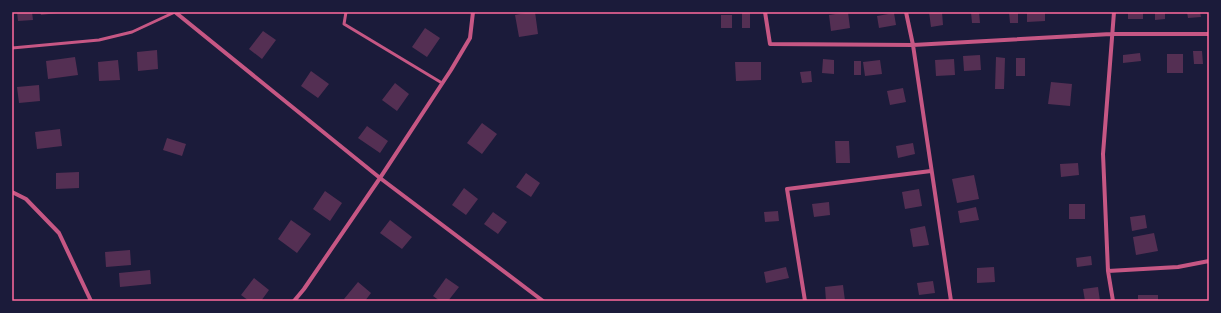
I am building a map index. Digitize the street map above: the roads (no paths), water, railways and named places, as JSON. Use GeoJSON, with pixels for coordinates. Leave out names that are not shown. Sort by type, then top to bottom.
{"type":"FeatureCollection","features":[{"type":"Feature","properties":{"kind":"street"},"geometry":{"type":"LineString","coordinates":[[175,12],[380,178],[543,301]]}},
{"type":"Feature","properties":{"kind":"street"},"geometry":{"type":"LineString","coordinates":[[294,301],[304,289],[380,178],[470,38],[473,12]]}},
{"type":"Feature","properties":{"kind":"street"},"geometry":{"type":"LineString","coordinates":[[765,12],[770,44],[913,45],[1112,34],[1209,34]]}},
{"type":"Feature","properties":{"kind":"street"},"geometry":{"type":"LineString","coordinates":[[906,12],[913,45],[951,301]]}},
{"type":"Feature","properties":{"kind":"street"},"geometry":{"type":"LineString","coordinates":[[1113,301],[1108,271],[1103,154],[1114,12]]}},
{"type":"Feature","properties":{"kind":"street"},"geometry":{"type":"LineString","coordinates":[[806,301],[787,189],[931,172]]}},
{"type":"Feature","properties":{"kind":"street"},"geometry":{"type":"LineString","coordinates":[[12,192],[26,199],[59,233],[91,301]]}},
{"type":"Feature","properties":{"kind":"street"},"geometry":{"type":"LineString","coordinates":[[1108,271],[1178,266],[1209,261]]}},
{"type":"Feature","properties":{"kind":"lane"},"geometry":{"type":"LineString","coordinates":[[12,48],[99,40],[132,32],[175,12]]}},
{"type":"Feature","properties":{"kind":"lane"},"geometry":{"type":"LineString","coordinates":[[346,12],[344,24],[442,83]]}}]}
